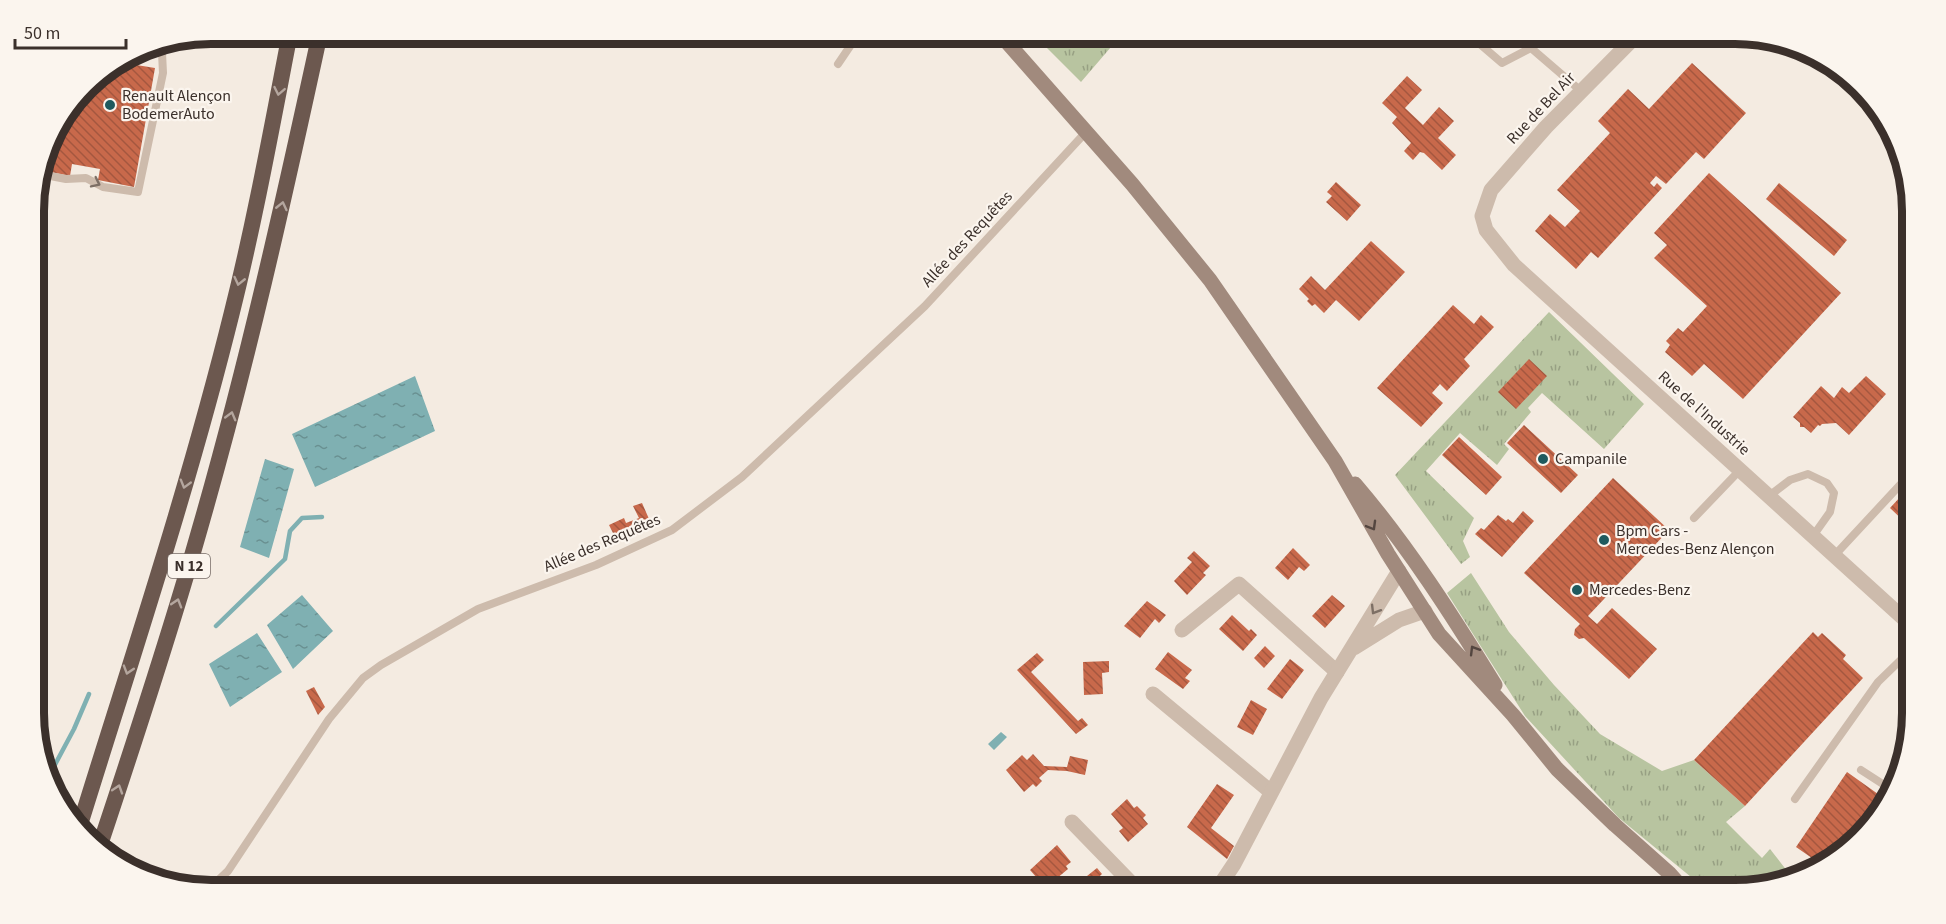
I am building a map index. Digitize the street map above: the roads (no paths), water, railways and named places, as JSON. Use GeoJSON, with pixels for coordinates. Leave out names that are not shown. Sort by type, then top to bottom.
{"type":"FeatureCollection","features":[{"type":"Feature","properties":{"kind":"highway","name":"N 12"},"geometry":{"type":"LineString","coordinates":[[82,819],[172,529],[232,312],[262,182],[288,44]]}},
{"type":"Feature","properties":{"kind":"highway","name":"N 12"},"geometry":{"type":"LineString","coordinates":[[102,839],[145,709],[203,518],[265,283],[318,44]]}},
{"type":"Feature","properties":{"kind":"main road"},"geometry":{"type":"LineString","coordinates":[[1009,44],[1132,184],[1210,280],[1335,461],[1398,571],[1439,634],[1513,715],[1557,769],[1614,825],[1675,880]]}},
{"type":"Feature","properties":{"kind":"main road"},"geometry":{"type":"LineString","coordinates":[[1335,461],[1394,531],[1450,612],[1513,715]]}},
{"type":"Feature","properties":{"kind":"main road"},"geometry":{"type":"LineString","coordinates":[[1398,571],[1410,566],[1439,607],[1450,612]]}},
{"type":"Feature","properties":{"kind":"main road"},"geometry":{"type":"LineString","coordinates":[[1669,873],[1680,880]]}},
{"type":"Feature","properties":{"kind":"street","name":"Rue de Bel Air"},"geometry":{"type":"LineString","coordinates":[[1482,216],[1491,190],[1545,127],[1628,44]]}},
{"type":"Feature","properties":{"kind":"street","name":"Rue de l'Industrie"},"geometry":{"type":"LineString","coordinates":[[1482,216],[1486,230],[1514,265],[1903,618]]}},
{"type":"Feature","properties":{"kind":"street"},"geometry":{"type":"LineString","coordinates":[[1223,880],[1337,672],[1398,571]]}},
{"type":"Feature","properties":{"kind":"street"},"geometry":{"type":"LineString","coordinates":[[1182,630],[1239,584],[1337,672]]}},
{"type":"Feature","properties":{"kind":"street"},"geometry":{"type":"LineString","coordinates":[[1351,650],[1399,620],[1425,611]]}},
{"type":"Feature","properties":{"kind":"street"},"geometry":{"type":"LineString","coordinates":[[1153,694],[1271,792]]}},
{"type":"Feature","properties":{"kind":"street"},"geometry":{"type":"LineString","coordinates":[[1072,822],[1128,880]]}},
{"type":"Feature","properties":{"kind":"lane"},"geometry":{"type":"LineString","coordinates":[[838,64],[852,44]]}},
{"type":"Feature","properties":{"kind":"lane"},"geometry":{"type":"LineString","coordinates":[[1480,44],[1502,63],[1531,48],[1581,91]]}},
{"type":"Feature","properties":{"kind":"lane"},"geometry":{"type":"LineString","coordinates":[[48,176],[66,180],[86,178],[103,187],[138,192],[163,73],[161,51]]}},
{"type":"Feature","properties":{"kind":"lane","name":"Allée des Requêtes"},"geometry":{"type":"LineString","coordinates":[[219,880],[228,871],[329,719],[363,678],[381,665],[478,609],[596,565],[672,530],[734,484],[925,306],[1086,132]]}},
{"type":"Feature","properties":{"kind":"lane"},"geometry":{"type":"LineString","coordinates":[[1694,518],[1740,470]]}},
{"type":"Feature","properties":{"kind":"lane"},"geometry":{"type":"LineString","coordinates":[[1769,496],[1790,480],[1808,474],[1827,483],[1834,494],[1830,512],[1813,536]]}},
{"type":"Feature","properties":{"kind":"lane"},"geometry":{"type":"LineString","coordinates":[[1834,556],[1903,482]]}},
{"type":"Feature","properties":{"kind":"lane"},"geometry":{"type":"LineString","coordinates":[[1795,799],[1878,682],[1903,658]]}},
{"type":"Feature","properties":{"kind":"lane"},"geometry":{"type":"LineString","coordinates":[[1862,770],[1886,786]]}},
{"type":"Feature","properties":{"kind":"water"},"geometry":{"type":"Polygon","coordinates":[[[415,376],[435,431],[315,487],[292,434],[415,376]]]}},
{"type":"Feature","properties":{"kind":"water"},"geometry":{"type":"Polygon","coordinates":[[[265,459],[294,469],[269,558],[240,547],[265,459]]]}},
{"type":"Feature","properties":{"kind":"water"},"geometry":{"type":"Polygon","coordinates":[[[302,595],[333,631],[293,669],[267,625],[302,595]]]}},
{"type":"Feature","properties":{"kind":"water"},"geometry":{"type":"Polygon","coordinates":[[[257,633],[282,672],[230,707],[209,664],[257,633]]]}},
{"type":"Feature","properties":{"kind":"water"},"geometry":{"type":"Polygon","coordinates":[[[1001,732],[1007,737],[994,750],[988,744],[1001,732]]]}},
{"type":"Feature","properties":{"kind":"waterway"},"geometry":{"type":"LineString","coordinates":[[216,626],[285,559],[290,531],[302,518],[322,517]]}},
{"type":"Feature","properties":{"kind":"waterway"},"geometry":{"type":"LineString","coordinates":[[53,768],[89,694]]}},
{"type":"Feature","properties":{"kind":"place","name":"Renault Alençon BodemerAuto"},"geometry":{"type":"Point","coordinates":[110,105]}},
{"type":"Feature","properties":{"kind":"place","name":"Campanile"},"geometry":{"type":"Point","coordinates":[1543,459]}},
{"type":"Feature","properties":{"kind":"place","name":"Bpm Cars - Mercedes-Benz Alençon"},"geometry":{"type":"Point","coordinates":[1604,540]}},
{"type":"Feature","properties":{"kind":"place","name":"Mercedes-Benz"},"geometry":{"type":"Point","coordinates":[1577,590]}}]}
